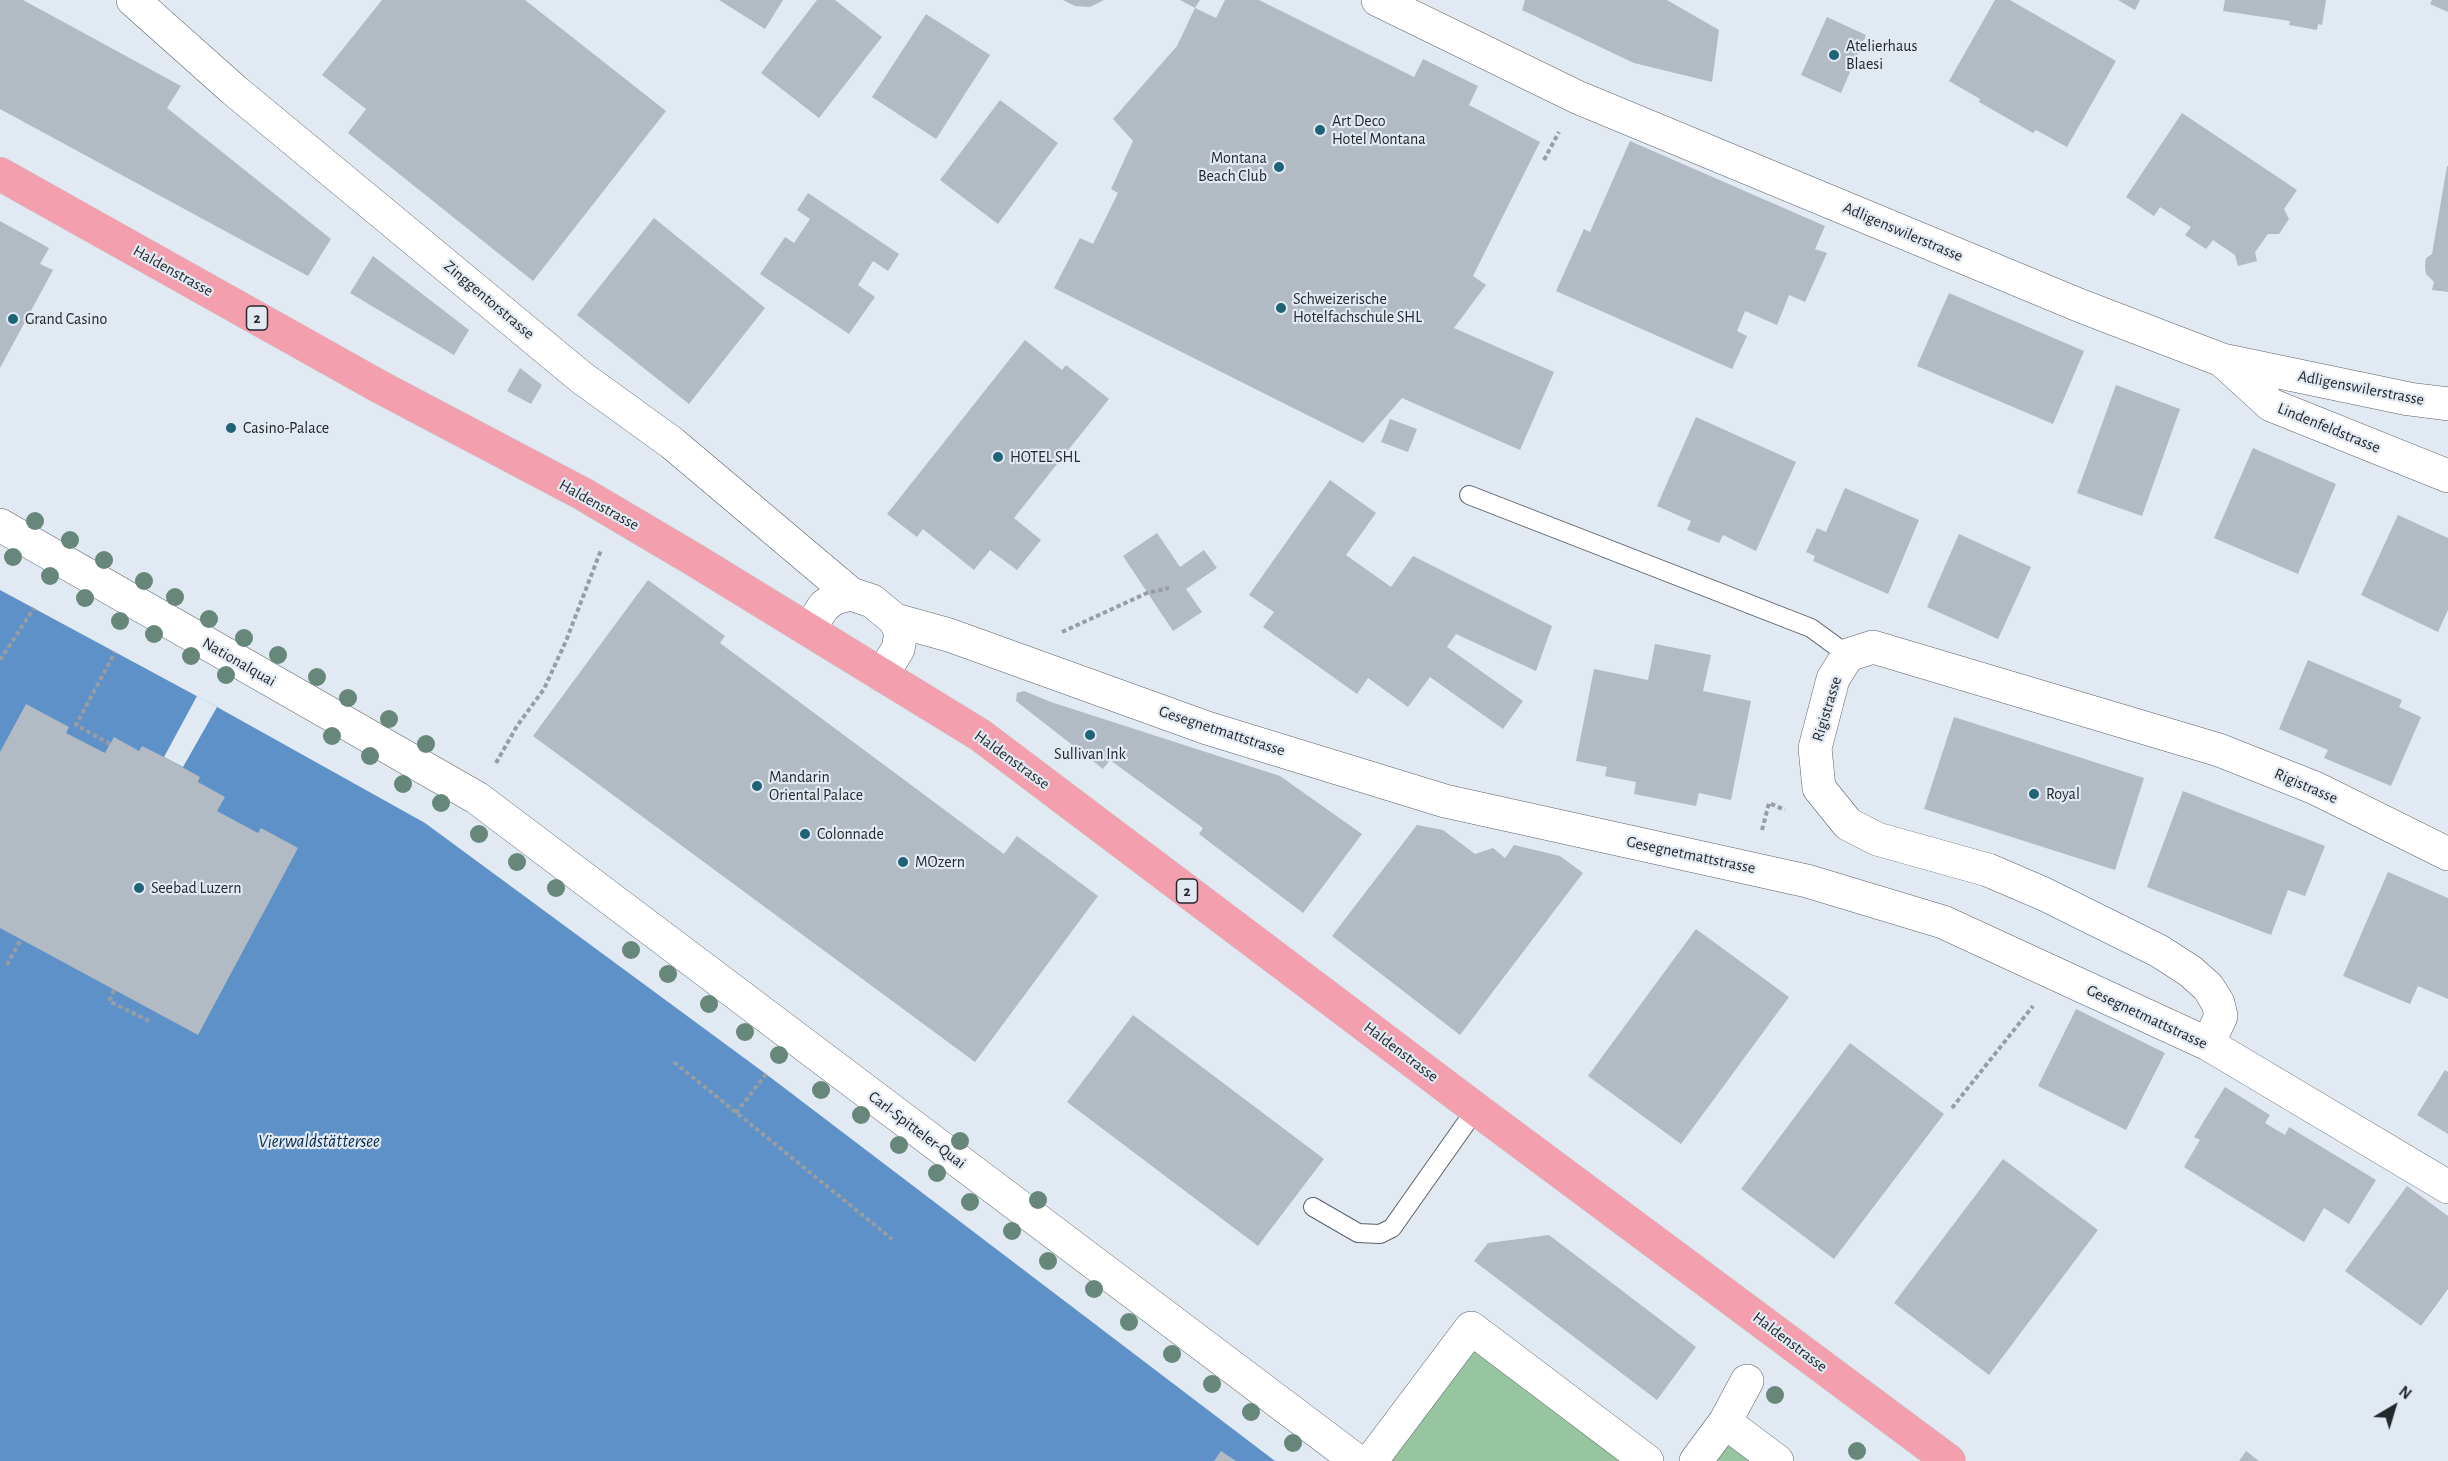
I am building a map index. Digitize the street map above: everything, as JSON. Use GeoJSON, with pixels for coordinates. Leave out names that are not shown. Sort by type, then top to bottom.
{"type":"FeatureCollection","features":[{"type":"Feature","properties":{"kind":"main road","name":"Haldenstrasse"},"geometry":{"type":"LineString","coordinates":[[0,174],[380,387],[583,494],[809,629],[980,735],[1476,1109],[1949,1461]]}},
{"type":"Feature","properties":{"kind":"street","name":"Zinggentorstrasse"},"geometry":{"type":"LineString","coordinates":[[133,0],[234,90],[582,378],[672,443],[850,594],[872,601],[895,620]]}},
{"type":"Feature","properties":{"kind":"street","name":"Adligenswilerstrasse"},"geometry":{"type":"LineString","coordinates":[[1378,0],[1577,97],[2081,306],[2222,360],[2409,399],[2448,404]]}},
{"type":"Feature","properties":{"kind":"street","name":"Lindenfeldstrasse"},"geometry":{"type":"LineString","coordinates":[[2222,360],[2271,405],[2448,476]]}},
{"type":"Feature","properties":{"kind":"street","name":"Nationalquai"},"geometry":{"type":"LineString","coordinates":[[0,525],[477,798]]}},
{"type":"Feature","properties":{"kind":"street"},"geometry":{"type":"LineString","coordinates":[[809,629],[824,606],[835,598],[850,594]]}},
{"type":"Feature","properties":{"kind":"street"},"geometry":{"type":"LineString","coordinates":[[882,675],[898,650],[901,633],[895,620]]}},
{"type":"Feature","properties":{"kind":"street","name":"Gesegnetmattstrasse"},"geometry":{"type":"LineString","coordinates":[[895,620],[949,635],[1207,728],[1445,801],[1807,881],[1943,922],[2208,1044],[2448,1187]]}},
{"type":"Feature","properties":{"kind":"street","name":"Rigistrasse"},"geometry":{"type":"LineString","coordinates":[[2208,1044],[2221,1016],[2218,1003],[2208,987],[2190,971],[2158,951],[2044,894],[1988,870],[1877,839],[1848,824],[1819,788],[1815,748],[1833,679],[1848,655],[1873,647],[2219,750],[2315,788],[2448,854]]}},
{"type":"Feature","properties":{"kind":"street","name":"Carl-Spitteler-Quai"},"geometry":{"type":"LineString","coordinates":[[477,798],[1357,1461]]}},
{"type":"Feature","properties":{"kind":"street"},"geometry":{"type":"LineString","coordinates":[[1371,1461],[1471,1328],[1647,1461]]}},
{"type":"Feature","properties":{"kind":"street"},"geometry":{"type":"LineString","coordinates":[[1696,1461],[1725,1422],[1747,1381]]}},
{"type":"Feature","properties":{"kind":"street"},"geometry":{"type":"LineString","coordinates":[[1725,1422],[1777,1461]]}},
{"type":"Feature","properties":{"kind":"lane"},"geometry":{"type":"LineString","coordinates":[[1470,495],[1811,628],[1848,655]]}},
{"type":"Feature","properties":{"kind":"lane"},"geometry":{"type":"LineString","coordinates":[[1313,1207],[1358,1233],[1380,1234],[1392,1228],[1476,1109]]}},
{"type":"Feature","properties":{"kind":"path"},"geometry":{"type":"LineString","coordinates":[[477,798],[517,726],[544,689],[566,641],[601,550]]}},
{"type":"Feature","properties":{"kind":"path"},"geometry":{"type":"LineString","coordinates":[[1011,659],[1034,645],[1147,593],[1169,588]]}},
{"type":"Feature","properties":{"kind":"path"},"geometry":{"type":"LineString","coordinates":[[0,660],[34,608]]}},
{"type":"Feature","properties":{"kind":"path"},"geometry":{"type":"LineString","coordinates":[[110,744],[76,725],[115,652]]}},
{"type":"Feature","properties":{"kind":"path"},"geometry":{"type":"LineString","coordinates":[[1760,838],[1769,803],[1790,814]]}},
{"type":"Feature","properties":{"kind":"path"},"geometry":{"type":"LineString","coordinates":[[7,965],[21,939]]}},
{"type":"Feature","properties":{"kind":"path"},"geometry":{"type":"LineString","coordinates":[[1952,1108],[2057,975]]}},
{"type":"Feature","properties":{"kind":"path"},"geometry":{"type":"LineString","coordinates":[[114,990],[109,1001],[149,1021]]}},
{"type":"Feature","properties":{"kind":"path"},"geometry":{"type":"LineString","coordinates":[[674,1062],[892,1239]]}},
{"type":"Feature","properties":{"kind":"path"},"geometry":{"type":"LineString","coordinates":[[736,1113],[766,1074]]}},
{"type":"Feature","properties":{"kind":"green space"},"geometry":{"type":"Polygon","coordinates":[[[1471,1328],[1647,1461],[1371,1461],[1471,1328]]]}},
{"type":"Feature","properties":{"kind":"green space"},"geometry":{"type":"Polygon","coordinates":[[[1725,1422],[1777,1461],[1696,1461],[1725,1422]]]}},
{"type":"Feature","properties":{"kind":"water","name":"Vierwaldstättersee"},"geometry":{"type":"Polygon","coordinates":[[[0,590],[425,823],[766,1074],[1275,1461],[0,1461],[0,590]]]}},
{"type":"Feature","properties":{"kind":"pier"},"geometry":{"type":"Polygon","coordinates":[[[197,696],[217,707],[183,767],[164,757],[197,696]]]}},
{"type":"Feature","properties":{"kind":"building"},"geometry":{"type":"Polygon","coordinates":[[[0,0],[23,0],[181,86],[167,108],[331,239],[308,276],[0,109],[0,0]]]}},
{"type":"Feature","properties":{"kind":"building"},"geometry":{"type":"Polygon","coordinates":[[[382,0],[525,0],[666,111],[533,281],[348,133],[366,109],[322,75],[382,0]]]}},
{"type":"Feature","properties":{"kind":"building"},"geometry":{"type":"Polygon","coordinates":[[[719,0],[783,0],[765,29],[719,0]]]}},
{"type":"Feature","properties":{"kind":"building"},"geometry":{"type":"Polygon","coordinates":[[[817,0],[835,0],[882,37],[819,118],[761,73],[817,0]]]}},
{"type":"Feature","properties":{"kind":"building"},"geometry":{"type":"Polygon","coordinates":[[[1063,0],[1104,0],[1090,7],[1075,6],[1063,0]]]}},
{"type":"Feature","properties":{"kind":"building"},"geometry":{"type":"Polygon","coordinates":[[[1180,0],[1200,0],[1195,8],[1180,0]]]}},
{"type":"Feature","properties":{"kind":"building"},"geometry":{"type":"Polygon","coordinates":[[[1225,0],[1259,0],[1414,77],[1423,59],[1478,86],[1469,105],[1540,142],[1473,276],[1486,285],[1454,328],[1554,372],[1520,450],[1402,398],[1363,443],[1054,288],[1080,238],[1093,244],[1118,193],[1111,189],[1133,141],[1113,119],[1177,46],[1195,8],[1216,18],[1225,0]]]}},
{"type":"Feature","properties":{"kind":"building"},"geometry":{"type":"Polygon","coordinates":[[[1525,0],[1667,0],[1719,30],[1712,82],[1634,63],[1522,10],[1525,0]]]}},
{"type":"Feature","properties":{"kind":"building"},"geometry":{"type":"Polygon","coordinates":[[[1995,0],[2010,0],[2116,61],[2067,147],[2036,130],[2033,133],[1979,102],[1980,99],[1949,81],[1995,0]]]}},
{"type":"Feature","properties":{"kind":"building"},"geometry":{"type":"Polygon","coordinates":[[[2118,0],[2140,0],[2135,10],[2118,0]]]}},
{"type":"Feature","properties":{"kind":"building"},"geometry":{"type":"Polygon","coordinates":[[[2225,0],[2326,0],[2322,25],[2318,24],[2317,30],[2289,25],[2290,21],[2223,11],[2225,0]]]}},
{"type":"Feature","properties":{"kind":"building"},"geometry":{"type":"Polygon","coordinates":[[[2432,0],[2448,0],[2448,12],[2430,4],[2432,0]]]}},
{"type":"Feature","properties":{"kind":"building"},"geometry":{"type":"Polygon","coordinates":[[[926,14],[990,55],[936,139],[872,97],[926,14]]]}},
{"type":"Feature","properties":{"kind":"building","name":"Atelierhaus Blaesi"},"geometry":{"type":"Polygon","coordinates":[[[1827,17],[1866,35],[1841,93],[1801,75],[1827,17]]]}},
{"type":"Feature","properties":{"kind":"building"},"geometry":{"type":"Polygon","coordinates":[[[1000,100],[1058,143],[998,224],[940,180],[1000,100]]]}},
{"type":"Feature","properties":{"kind":"building"},"geometry":{"type":"Polygon","coordinates":[[[2182,113],[2297,190],[2284,209],[2289,219],[2279,234],[2268,234],[2255,252],[2257,261],[2238,266],[2235,255],[2213,240],[2206,249],[2185,235],[2191,227],[2160,207],[2154,216],[2126,197],[2182,113]]]}},
{"type":"Feature","properties":{"kind":"building"},"geometry":{"type":"Polygon","coordinates":[[[1630,141],[1825,226],[1815,249],[1827,253],[1805,302],[1789,295],[1777,325],[1745,311],[1737,331],[1747,336],[1732,369],[1556,291],[1584,229],[1590,232],[1630,141]]]}},
{"type":"Feature","properties":{"kind":"building"},"geometry":{"type":"Polygon","coordinates":[[[2447,166],[2448,292],[2432,290],[2434,282],[2426,274],[2425,266],[2426,258],[2432,254],[2447,166]]]}},
{"type":"Feature","properties":{"kind":"building"},"geometry":{"type":"Polygon","coordinates":[[[808,193],[899,254],[888,271],[873,261],[858,285],[875,297],[849,334],[760,274],[785,237],[794,243],[810,219],[797,210],[808,193]]]}},
{"type":"Feature","properties":{"kind":"building"},"geometry":{"type":"Polygon","coordinates":[[[654,218],[765,308],[689,404],[577,315],[654,218]]]}},
{"type":"Feature","properties":{"kind":"building","name":"Grand Casino"},"geometry":{"type":"Polygon","coordinates":[[[0,221],[49,248],[40,264],[53,270],[0,368],[0,221]]]}},
{"type":"Feature","properties":{"kind":"building"},"geometry":{"type":"Polygon","coordinates":[[[373,256],[469,330],[454,355],[350,293],[373,256]]]}},
{"type":"Feature","properties":{"kind":"building"},"geometry":{"type":"Polygon","coordinates":[[[1949,293],[2084,351],[2053,424],[1917,366],[1949,293]]]}},
{"type":"Feature","properties":{"kind":"building","name":"HOTEL SHL"},"geometry":{"type":"Polygon","coordinates":[[[1025,340],[1062,370],[1066,365],[1109,399],[1014,518],[1041,540],[1017,570],[990,550],[974,570],[923,529],[917,537],[887,514],[1025,340]]]}},
{"type":"Feature","properties":{"kind":"building"},"geometry":{"type":"Polygon","coordinates":[[[520,368],[542,385],[531,404],[507,391],[520,368]]]}},
{"type":"Feature","properties":{"kind":"building"},"geometry":{"type":"Polygon","coordinates":[[[2116,385],[2180,409],[2142,516],[2077,493],[2116,385]]]}},
{"type":"Feature","properties":{"kind":"building"},"geometry":{"type":"Polygon","coordinates":[[[1696,417],[1796,462],[1756,551],[1723,535],[1719,543],[1687,530],[1691,521],[1657,506],[1696,417]]]}},
{"type":"Feature","properties":{"kind":"building"},"geometry":{"type":"Polygon","coordinates":[[[1390,419],[1417,429],[1408,452],[1381,442],[1390,419]]]}},
{"type":"Feature","properties":{"kind":"building"},"geometry":{"type":"Polygon","coordinates":[[[2253,448],[2336,484],[2298,574],[2214,538],[2253,448]]]}},
{"type":"Feature","properties":{"kind":"building"},"geometry":{"type":"Polygon","coordinates":[[[1330,480],[1376,513],[1346,555],[1391,587],[1413,556],[1552,626],[1536,671],[1456,634],[1447,647],[1523,701],[1503,729],[1430,677],[1408,707],[1368,678],[1357,694],[1263,627],[1274,612],[1249,595],[1330,480]]]}},
{"type":"Feature","properties":{"kind":"building"},"geometry":{"type":"Polygon","coordinates":[[[1845,488],[1919,520],[1888,594],[1813,561],[1815,556],[1806,552],[1817,528],[1826,532],[1845,488]]]}},
{"type":"Feature","properties":{"kind":"building"},"geometry":{"type":"Polygon","coordinates":[[[2398,515],[2448,538],[2448,610],[2438,632],[2361,595],[2398,515]]]}},
{"type":"Feature","properties":{"kind":"building"},"geometry":{"type":"Polygon","coordinates":[[[1157,533],[1180,567],[1204,550],[1217,568],[1186,589],[1202,612],[1173,631],[1123,556],[1157,533]]]}},
{"type":"Feature","properties":{"kind":"building"},"geometry":{"type":"Polygon","coordinates":[[[1959,534],[2031,567],[1998,639],[1927,607],[1959,534]]]}},
{"type":"Feature","properties":{"kind":"building","name":"Mandarin Oriental Palace"},"geometry":{"type":"Polygon","coordinates":[[[648,580],[725,636],[720,643],[1004,854],[1017,836],[1098,896],[975,1062],[533,736],[648,580]]]}},
{"type":"Feature","properties":{"kind":"building"},"geometry":{"type":"Polygon","coordinates":[[[1655,644],[1711,655],[1703,691],[1751,701],[1731,800],[1699,793],[1696,806],[1634,794],[1636,782],[1605,776],[1607,767],[1576,761],[1594,669],[1648,680],[1655,644]]]}},
{"type":"Feature","properties":{"kind":"building"},"geometry":{"type":"Polygon","coordinates":[[[2308,660],[2402,700],[2399,707],[2421,717],[2391,786],[2324,758],[2328,750],[2279,729],[2308,660]]]}},
{"type":"Feature","properties":{"kind":"building"},"geometry":{"type":"Polygon","coordinates":[[[1024,691],[1051,702],[1280,776],[1362,834],[1303,913],[1199,834],[1203,828],[1110,760],[1103,769],[1016,701],[1017,693],[1024,691]]]}},
{"type":"Feature","properties":{"kind":"building","name":"Seebad Luzern"},"geometry":{"type":"Polygon","coordinates":[[[26,704],[69,727],[66,733],[105,753],[114,737],[139,751],[142,746],[164,757],[200,777],[198,782],[225,797],[217,811],[258,833],[261,828],[298,848],[198,1035],[0,928],[0,752],[26,704]]]}},
{"type":"Feature","properties":{"kind":"building","name":"Royal"},"geometry":{"type":"Polygon","coordinates":[[[1954,717],[2144,778],[2115,870],[1924,809],[1954,717]]]}},
{"type":"Feature","properties":{"kind":"building"},"geometry":{"type":"Polygon","coordinates":[[[2183,791],[2325,846],[2305,896],[2288,890],[2271,935],[2147,887],[2183,791]]]}},
{"type":"Feature","properties":{"kind":"building"},"geometry":{"type":"Polygon","coordinates":[[[1417,825],[1443,830],[1475,854],[1493,848],[1505,858],[1514,845],[1560,856],[1583,873],[1460,1035],[1332,936],[1417,825]]]}},
{"type":"Feature","properties":{"kind":"building"},"geometry":{"type":"Polygon","coordinates":[[[2388,872],[2448,898],[2448,999],[2418,986],[2410,1004],[2343,976],[2388,872]]]}},
{"type":"Feature","properties":{"kind":"building"},"geometry":{"type":"Polygon","coordinates":[[[1696,929],[1789,997],[1681,1144],[1588,1076],[1696,929]]]}},
{"type":"Feature","properties":{"kind":"building"},"geometry":{"type":"Polygon","coordinates":[[[2076,1009],[2165,1053],[2126,1130],[2038,1086],[2076,1009]]]}},
{"type":"Feature","properties":{"kind":"building"},"geometry":{"type":"Polygon","coordinates":[[[1133,1015],[1324,1159],[1258,1246],[1067,1102],[1133,1015]]]}},
{"type":"Feature","properties":{"kind":"building"},"geometry":{"type":"Polygon","coordinates":[[[1850,1043],[1944,1114],[1834,1259],[1741,1189],[1850,1043]]]}},
{"type":"Feature","properties":{"kind":"building"},"geometry":{"type":"Polygon","coordinates":[[[2445,1070],[2448,1072],[2448,1134],[2417,1115],[2445,1070]]]}},
{"type":"Feature","properties":{"kind":"building"},"geometry":{"type":"Polygon","coordinates":[[[2225,1087],[2270,1115],[2265,1123],[2285,1135],[2289,1127],[2376,1180],[2349,1224],[2324,1208],[2304,1242],[2184,1167],[2200,1140],[2194,1137],[2225,1087]]]}},
{"type":"Feature","properties":{"kind":"building"},"geometry":{"type":"Polygon","coordinates":[[[2003,1159],[2098,1230],[1989,1375],[1894,1303],[2003,1159]]]}},
{"type":"Feature","properties":{"kind":"building"},"geometry":{"type":"Polygon","coordinates":[[[2407,1186],[2448,1216],[2448,1289],[2421,1326],[2345,1271],[2407,1186]]]}},
{"type":"Feature","properties":{"kind":"building"},"geometry":{"type":"Polygon","coordinates":[[[1549,1235],[1696,1347],[1657,1400],[1474,1261],[1488,1243],[1549,1235]]]}},
{"type":"Feature","properties":{"kind":"building"},"geometry":{"type":"Polygon","coordinates":[[[1221,1451],[1236,1461],[1214,1461],[1221,1451]]]}},
{"type":"Feature","properties":{"kind":"building"},"geometry":{"type":"Polygon","coordinates":[[[2246,1451],[2259,1461],[2239,1461],[2246,1451]]]}},
{"type":"Feature","properties":{"kind":"place","name":"Atelierhaus Blaesi"},"geometry":{"type":"Point","coordinates":[1834,55]}},
{"type":"Feature","properties":{"kind":"place","name":"Art Deco Hotel Montana"},"geometry":{"type":"Point","coordinates":[1320,130]}},
{"type":"Feature","properties":{"kind":"place","name":"Montana Beach Club"},"geometry":{"type":"Point","coordinates":[1279,167]}},
{"type":"Feature","properties":{"kind":"place","name":"Schweizerische Hotelfachschule SHL"},"geometry":{"type":"Point","coordinates":[1281,308]}},
{"type":"Feature","properties":{"kind":"place","name":"Grand Casino"},"geometry":{"type":"Point","coordinates":[13,319]}},
{"type":"Feature","properties":{"kind":"place","name":"Casino-Palace"},"geometry":{"type":"Point","coordinates":[231,428]}},
{"type":"Feature","properties":{"kind":"place","name":"HOTEL SHL"},"geometry":{"type":"Point","coordinates":[998,457]}},
{"type":"Feature","properties":{"kind":"place","name":"Sullivan Ink"},"geometry":{"type":"Point","coordinates":[1090,735]}},
{"type":"Feature","properties":{"kind":"place","name":"Mandarin Oriental Palace"},"geometry":{"type":"Point","coordinates":[757,786]}},
{"type":"Feature","properties":{"kind":"place","name":"Royal"},"geometry":{"type":"Point","coordinates":[2034,794]}},
{"type":"Feature","properties":{"kind":"place","name":"Colonnade"},"geometry":{"type":"Point","coordinates":[805,834]}},
{"type":"Feature","properties":{"kind":"place","name":"MOzern"},"geometry":{"type":"Point","coordinates":[903,862]}},
{"type":"Feature","properties":{"kind":"place","name":"Seebad Luzern"},"geometry":{"type":"Point","coordinates":[139,888]}}]}
